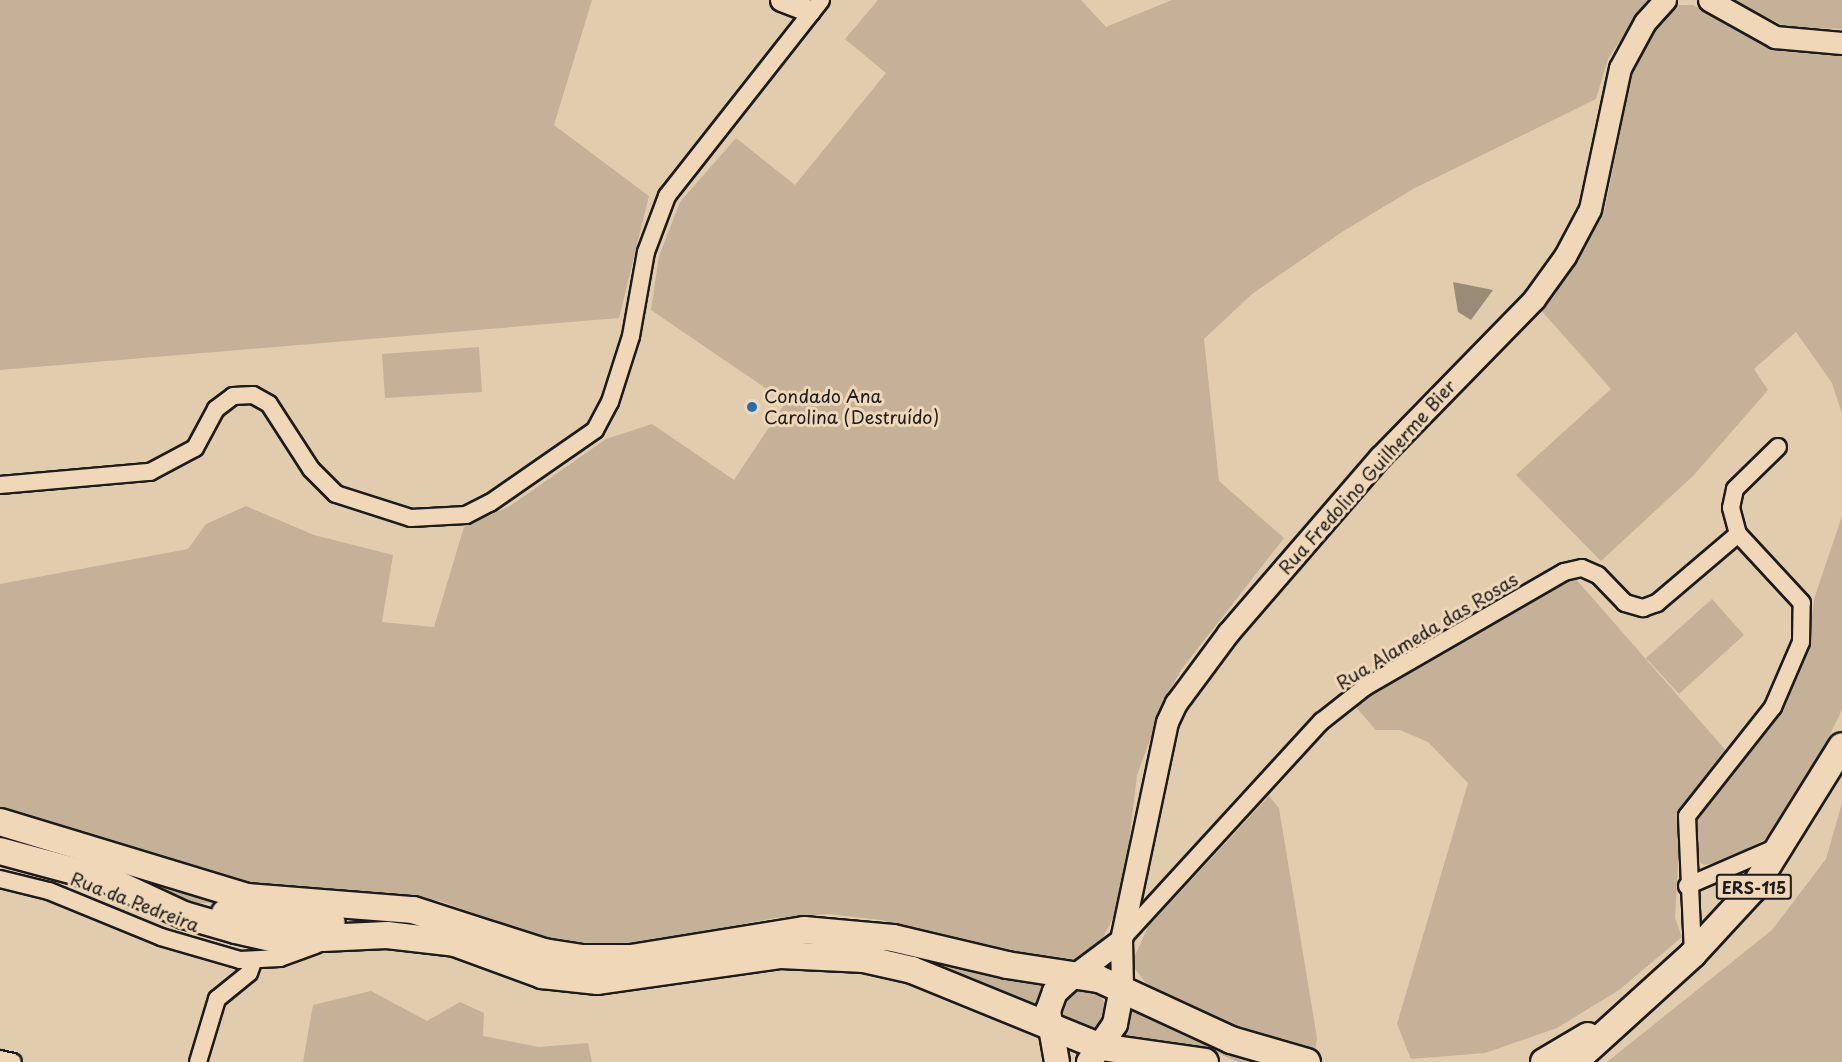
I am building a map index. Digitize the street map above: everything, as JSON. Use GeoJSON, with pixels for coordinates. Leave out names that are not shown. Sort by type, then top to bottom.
{"type":"FeatureCollection","features":[{"type":"Feature","properties":{"kind":"main road","name":"ERS-115"},"geometry":{"type":"LineString","coordinates":[[1574,1062],[1618,1016],[1693,954],[1753,889],[1785,843],[1842,746]]}},
{"type":"Feature","properties":{"kind":"main road"},"geometry":{"type":"LineString","coordinates":[[0,822],[247,897],[413,910],[544,952],[583,958],[631,958],[804,930],[893,938],[1122,987],[1231,1040],[1307,1062]]}},
{"type":"Feature","properties":{"kind":"main road"},"geometry":{"type":"LineString","coordinates":[[0,851],[111,881],[183,915],[280,940],[325,941],[387,935],[455,943],[542,975],[598,981],[781,956],[864,958],[912,970],[1052,1029],[1095,1055],[1205,1062]]}},
{"type":"Feature","properties":{"kind":"main road"},"geometry":{"type":"LineString","coordinates":[[183,915],[205,910],[309,924],[341,921],[368,908]]}},
{"type":"Feature","properties":{"kind":"main road"},"geometry":{"type":"LineString","coordinates":[[1058,1062],[1048,1011],[1055,992],[1073,976]]}},
{"type":"Feature","properties":{"kind":"main road","name":"Rua Fredolino Guilherme Bier"},"geometry":{"type":"LineString","coordinates":[[1095,1055],[1115,1024],[1122,987]]}},
{"type":"Feature","properties":{"kind":"main road","name":"ERS-115"},"geometry":{"type":"LineString","coordinates":[[1543,1061],[1618,1016]]}},
{"type":"Feature","properties":{"kind":"street"},"geometry":{"type":"LineString","coordinates":[[0,485],[150,472],[195,448],[216,409],[233,396],[253,394],[269,404],[311,470],[353,502],[436,520],[466,515],[490,503],[595,430],[610,402],[631,336],[646,252],[667,196],[815,5],[781,0]]}},
{"type":"Feature","properties":{"kind":"street","name":"Rua Fredolino Guilherme Bier"},"geometry":{"type":"LineString","coordinates":[[1122,987],[1120,940],[1167,723],[1176,703],[1228,633],[1380,457],[1534,299],[1565,256],[1590,209],[1620,68],[1645,22],[1665,0]]}},
{"type":"Feature","properties":{"kind":"street"},"geometry":{"type":"LineString","coordinates":[[1709,0],[1775,37],[1842,44]]}},
{"type":"Feature","properties":{"kind":"street"},"geometry":{"type":"LineString","coordinates":[[1693,954],[1687,886],[1686,816],[1773,706],[1801,642],[1802,603],[1738,534],[1730,497],[1778,447]]}},
{"type":"Feature","properties":{"kind":"street","name":"Rua Alameda das Rosas"},"geometry":{"type":"LineString","coordinates":[[1120,940],[1322,721],[1365,687],[1564,572],[1582,568],[1598,575],[1625,603],[1643,608],[1657,603],[1738,534]]}},
{"type":"Feature","properties":{"kind":"street"},"geometry":{"type":"LineString","coordinates":[[1687,886],[1785,843]]}},
{"type":"Feature","properties":{"kind":"street","name":"Rua da Pedreira"},"geometry":{"type":"LineString","coordinates":[[0,879],[49,891],[161,936],[253,962]]}},
{"type":"Feature","properties":{"kind":"street"},"geometry":{"type":"LineString","coordinates":[[161,936],[183,915]]}},
{"type":"Feature","properties":{"kind":"street"},"geometry":{"type":"LineString","coordinates":[[1073,976],[1120,940]]}},
{"type":"Feature","properties":{"kind":"street"},"geometry":{"type":"LineString","coordinates":[[198,1062],[217,999],[249,973],[253,962],[325,941]]}},
{"type":"Feature","properties":{"kind":"street"},"geometry":{"type":"LineString","coordinates":[[0,1059],[13,1062]]}},
{"type":"Feature","properties":{"kind":"shaded area"},"geometry":{"type":"Polygon","coordinates":[[[0,0],[592,0],[554,125],[649,196],[619,318],[0,370],[0,0]]]}},
{"type":"Feature","properties":{"kind":"shaded area"},"geometry":{"type":"Polygon","coordinates":[[[878,0],[1081,0],[1106,27],[1172,0],[1647,0],[1608,59],[1596,99],[1413,189],[1342,232],[1252,294],[1204,339],[1219,481],[1284,538],[1181,670],[1164,701],[1137,775],[1122,900],[1096,951],[1076,963],[1057,966],[881,920],[828,914],[775,918],[638,944],[555,942],[440,901],[245,883],[0,810],[0,584],[188,549],[206,524],[246,506],[314,535],[393,555],[382,622],[434,627],[464,527],[510,506],[606,439],[652,424],[734,480],[786,402],[651,310],[659,256],[680,202],[736,138],[795,185],[886,73],[845,39],[878,0]]]}},
{"type":"Feature","properties":{"kind":"shaded area"},"geometry":{"type":"Polygon","coordinates":[[[1731,0],[1842,0],[1842,29],[1787,27],[1731,0]]]}},
{"type":"Feature","properties":{"kind":"shaded area"},"geometry":{"type":"Polygon","coordinates":[[[1677,5],[1693,5],[1771,48],[1842,55],[1842,414],[1832,383],[1796,332],[1754,369],[1768,390],[1694,475],[1601,561],[1516,475],[1611,389],[1539,308],[1569,273],[1605,208],[1634,63],[1664,14],[1677,5]]]}},
{"type":"Feature","properties":{"kind":"shaded area"},"geometry":{"type":"Polygon","coordinates":[[[1453,282],[1493,290],[1471,320],[1458,312],[1453,282]]]}},
{"type":"Feature","properties":{"kind":"shaded area"},"geometry":{"type":"Polygon","coordinates":[[[479,347],[482,392],[385,398],[382,354],[479,347]]]}},
{"type":"Feature","properties":{"kind":"shaded area"},"geometry":{"type":"Polygon","coordinates":[[[1842,516],[1842,710],[1802,791],[1771,836],[1725,861],[1704,865],[1694,859],[1692,820],[1809,643],[1814,599],[1842,516]]]}},
{"type":"Feature","properties":{"kind":"shaded area"},"geometry":{"type":"Polygon","coordinates":[[[1567,576],[1575,578],[1728,753],[1681,814],[1675,918],[1682,937],[1619,990],[1557,1028],[1485,1053],[1411,1059],[1397,1024],[1468,783],[1428,742],[1400,730],[1376,730],[1354,705],[1567,576]]]}},
{"type":"Feature","properties":{"kind":"shaded area"},"geometry":{"type":"Polygon","coordinates":[[[1712,599],[1744,635],[1679,694],[1646,658],[1712,599]]]}},
{"type":"Feature","properties":{"kind":"shaded area"},"geometry":{"type":"Polygon","coordinates":[[[1269,796],[1279,808],[1317,1038],[1315,1053],[1245,1033],[1192,1008],[1146,983],[1131,964],[1148,927],[1269,796]]]}},
{"type":"Feature","properties":{"kind":"shaded area"},"geometry":{"type":"Polygon","coordinates":[[[1842,803],[1842,1062],[1607,1062],[1772,930],[1826,859],[1842,803]]]}},
{"type":"Feature","properties":{"kind":"shaded area"},"geometry":{"type":"Polygon","coordinates":[[[0,832],[159,878],[226,903],[183,903],[84,860],[0,839],[0,832]]]}},
{"type":"Feature","properties":{"kind":"shaded area"},"geometry":{"type":"Polygon","coordinates":[[[399,922],[431,926],[522,956],[582,967],[616,968],[769,945],[835,942],[894,949],[1047,984],[1037,1013],[915,960],[875,949],[803,945],[651,968],[582,971],[521,959],[429,929],[343,926],[399,922]]]}},
{"type":"Feature","properties":{"kind":"shaded area"},"geometry":{"type":"Polygon","coordinates":[[[1084,988],[1099,994],[1105,1009],[1099,1024],[1084,1030],[1069,1024],[1063,1009],[1069,994],[1084,988]]]}},
{"type":"Feature","properties":{"kind":"shaded area"},"geometry":{"type":"Polygon","coordinates":[[[371,991],[427,1021],[460,1002],[484,1013],[483,1036],[539,1047],[588,1043],[592,1062],[303,1062],[313,1005],[371,991]]]}},
{"type":"Feature","properties":{"kind":"shaded area"},"geometry":{"type":"Polygon","coordinates":[[[1130,1004],[1262,1062],[1238,1062],[1210,1050],[1120,1036],[1130,1004]]]}},
{"type":"Feature","properties":{"kind":"place","name":"Condado Ana Carolina (Destruído)"},"geometry":{"type":"Point","coordinates":[752,407]}}]}
